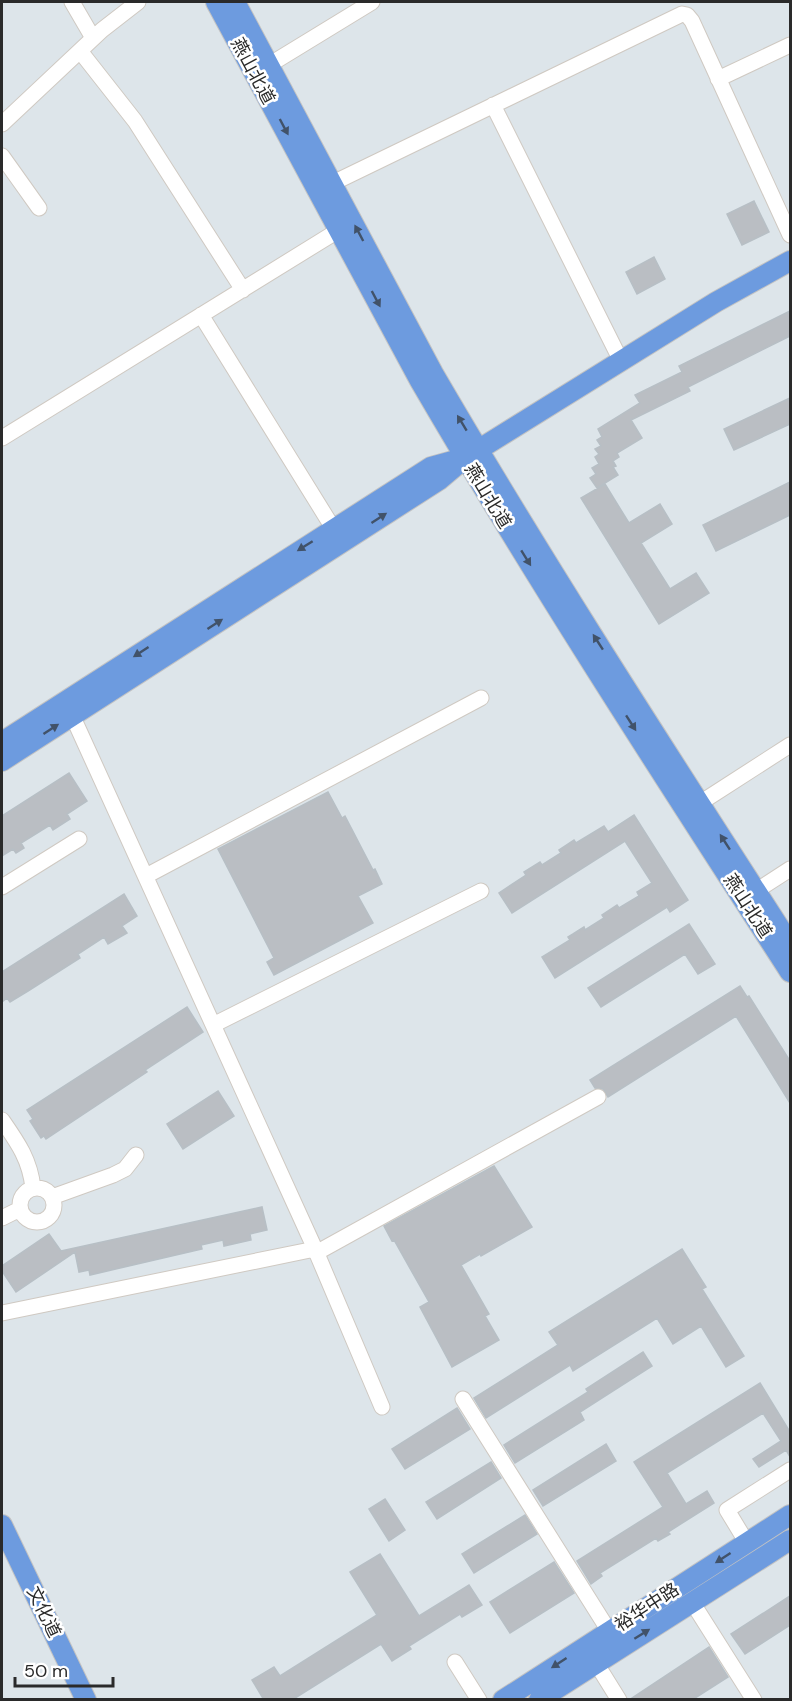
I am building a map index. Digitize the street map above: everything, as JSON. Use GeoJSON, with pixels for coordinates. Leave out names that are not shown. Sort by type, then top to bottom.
{"type":"FeatureCollection","features":[{"type":"Feature","properties":{"kind":"main road","name":"燕山北道"},"geometry":{"type":"LineString","coordinates":[[216,2],[420,381],[535,544],[790,944]]}},
{"type":"Feature","properties":{"kind":"main road","name":"燕山北道"},"geometry":{"type":"LineString","coordinates":[[235,2],[428,363],[472,454],[535,572],[790,972]]}},
{"type":"Feature","properties":{"kind":"main road"},"geometry":{"type":"LineString","coordinates":[[2,761],[439,480],[472,454],[716,302],[790,262]]}},
{"type":"Feature","properties":{"kind":"main road"},"geometry":{"type":"LineString","coordinates":[[2,742],[431,467],[472,454]]}},
{"type":"Feature","properties":{"kind":"main road","name":"裕华中路"},"geometry":{"type":"LineString","coordinates":[[503,1700],[790,1515]]}},
{"type":"Feature","properties":{"kind":"main road","name":"文化道"},"geometry":{"type":"LineString","coordinates":[[2,1525],[86,1700]]}},
{"type":"Feature","properties":{"kind":"main road","name":"裕华中路"},"geometry":{"type":"LineString","coordinates":[[539,1700],[790,1542]]}},
{"type":"Feature","properties":{"kind":"street"},"geometry":{"type":"LineString","coordinates":[[72,2],[93,38]]}},
{"type":"Feature","properties":{"kind":"street"},"geometry":{"type":"LineString","coordinates":[[2,124],[93,38],[138,2]]}},
{"type":"Feature","properties":{"kind":"street"},"geometry":{"type":"LineString","coordinates":[[269,65],[372,2]]}},
{"type":"Feature","properties":{"kind":"street"},"geometry":{"type":"LineString","coordinates":[[333,183],[682,14],[687,15],[692,21],[790,234]]}},
{"type":"Feature","properties":{"kind":"street"},"geometry":{"type":"LineString","coordinates":[[718,79],[790,45]]}},
{"type":"Feature","properties":{"kind":"street"},"geometry":{"type":"LineString","coordinates":[[80,51],[135,121],[243,290]]}},
{"type":"Feature","properties":{"kind":"street"},"geometry":{"type":"LineString","coordinates":[[493,105],[621,361]]}},
{"type":"Feature","properties":{"kind":"street"},"geometry":{"type":"LineString","coordinates":[[2,156],[39,208]]}},
{"type":"Feature","properties":{"kind":"street"},"geometry":{"type":"LineString","coordinates":[[2,438],[339,231]]}},
{"type":"Feature","properties":{"kind":"street"},"geometry":{"type":"LineString","coordinates":[[201,315],[333,528]]}},
{"type":"Feature","properties":{"kind":"street"},"geometry":{"type":"LineString","coordinates":[[146,876],[481,698]]}},
{"type":"Feature","properties":{"kind":"street"},"geometry":{"type":"LineString","coordinates":[[72,715],[316,1251],[382,1407]]}},
{"type":"Feature","properties":{"kind":"street"},"geometry":{"type":"LineString","coordinates":[[700,803],[790,745]]}},
{"type":"Feature","properties":{"kind":"street"},"geometry":{"type":"LineString","coordinates":[[2,887],[79,839]]}},
{"type":"Feature","properties":{"kind":"street"},"geometry":{"type":"LineString","coordinates":[[756,891],[790,869]]}},
{"type":"Feature","properties":{"kind":"street"},"geometry":{"type":"LineString","coordinates":[[213,1025],[481,891]]}},
{"type":"Feature","properties":{"kind":"street"},"geometry":{"type":"LineString","coordinates":[[2,1313],[316,1251],[598,1096]]}},
{"type":"Feature","properties":{"kind":"street"},"geometry":{"type":"LineString","coordinates":[[2,1120],[23,1152],[31,1170],[33,1188]]}},
{"type":"Feature","properties":{"kind":"street"},"geometry":{"type":"LineString","coordinates":[[52,1197],[113,1175],[125,1168],[136,1155]]}},
{"type":"Feature","properties":{"kind":"street"},"geometry":{"type":"LineString","coordinates":[[33,1188],[46,1190],[52,1197],[54,1207],[52,1213],[42,1221],[31,1221],[22,1214],[20,1209],[23,1194],[33,1188]]}},
{"type":"Feature","properties":{"kind":"street"},"geometry":{"type":"LineString","coordinates":[[2,1218],[20,1209]]}},
{"type":"Feature","properties":{"kind":"street"},"geometry":{"type":"LineString","coordinates":[[463,1399],[609,1631]]}},
{"type":"Feature","properties":{"kind":"street"},"geometry":{"type":"LineString","coordinates":[[747,1543],[728,1510],[790,1470]]}},
{"type":"Feature","properties":{"kind":"street"},"geometry":{"type":"LineString","coordinates":[[692,1602],[754,1700]]}},
{"type":"Feature","properties":{"kind":"street"},"geometry":{"type":"LineString","coordinates":[[455,1662],[479,1700]]}},
{"type":"Feature","properties":{"kind":"street"},"geometry":{"type":"LineString","coordinates":[[596,1663],[619,1700]]}},
{"type":"Feature","properties":{"kind":"building"},"geometry":{"type":"Polygon","coordinates":[[[754,201],[769,232],[742,245],[727,214],[754,201]]]}},
{"type":"Feature","properties":{"kind":"building"},"geometry":{"type":"Polygon","coordinates":[[[654,257],[665,279],[637,294],[626,272],[654,257]]]}},
{"type":"Feature","properties":{"kind":"building"},"geometry":{"type":"Polygon","coordinates":[[[790,311],[790,336],[688,387],[690,391],[631,420],[642,438],[617,453],[619,457],[613,461],[616,466],[613,467],[618,475],[597,488],[590,478],[596,474],[592,468],[599,464],[595,457],[599,454],[595,449],[601,446],[597,440],[602,437],[598,429],[640,403],[635,395],[682,372],[679,366],[790,311]]]}},
{"type":"Feature","properties":{"kind":"building"},"geometry":{"type":"Polygon","coordinates":[[[790,398],[790,424],[734,450],[724,429],[790,398]]]}},
{"type":"Feature","properties":{"kind":"building"},"geometry":{"type":"Polygon","coordinates":[[[790,482],[790,515],[716,551],[703,525],[790,482]]]}},
{"type":"Feature","properties":{"kind":"building"},"geometry":{"type":"Polygon","coordinates":[[[605,484],[629,523],[660,504],[672,524],[641,543],[670,589],[696,573],[709,593],[659,624],[581,498],[605,484]]]}},
{"type":"Feature","properties":{"kind":"building"},"geometry":{"type":"Polygon","coordinates":[[[69,773],[87,801],[67,814],[70,819],[53,830],[50,825],[21,843],[24,848],[16,853],[13,849],[2,856],[2,816],[69,773]]]}},
{"type":"Feature","properties":{"kind":"building"},"geometry":{"type":"Polygon","coordinates":[[[328,792],[342,818],[345,816],[382,884],[358,896],[373,923],[274,975],[267,962],[274,958],[218,849],[328,792]]]}},
{"type":"Feature","properties":{"kind":"building"},"geometry":{"type":"Polygon","coordinates":[[[634,815],[688,900],[670,912],[667,907],[555,978],[542,957],[570,940],[568,937],[604,918],[602,915],[617,905],[619,908],[639,896],[637,892],[652,883],[625,841],[512,913],[499,893],[526,875],[524,872],[540,862],[542,865],[561,853],[559,850],[574,840],[576,843],[604,826],[608,832],[634,815]]]}},
{"type":"Feature","properties":{"kind":"building"},"geometry":{"type":"Polygon","coordinates":[[[124,894],[137,916],[122,926],[127,933],[108,944],[104,937],[78,954],[80,958],[10,1002],[7,998],[2,1002],[2,972],[124,894]]]}},
{"type":"Feature","properties":{"kind":"building"},"geometry":{"type":"Polygon","coordinates":[[[689,924],[715,964],[698,974],[685,954],[601,1007],[588,988],[689,924]]]}},
{"type":"Feature","properties":{"kind":"building"},"geometry":{"type":"Polygon","coordinates":[[[740,986],[747,997],[749,996],[790,1061],[790,1103],[736,1016],[608,1097],[603,1089],[595,1088],[590,1080],[740,986]]]}},
{"type":"Feature","properties":{"kind":"building"},"geometry":{"type":"Polygon","coordinates":[[[187,1007],[203,1032],[46,1139],[44,1136],[41,1138],[30,1121],[33,1119],[27,1110],[187,1007]]]}},
{"type":"Feature","properties":{"kind":"building"},"geometry":{"type":"Polygon","coordinates":[[[218,1091],[234,1116],[183,1149],[167,1124],[218,1091]]]}},
{"type":"Feature","properties":{"kind":"building"},"geometry":{"type":"Polygon","coordinates":[[[494,1166],[532,1227],[461,1265],[489,1314],[485,1316],[499,1340],[452,1367],[420,1307],[429,1302],[384,1226],[494,1166]]]}},
{"type":"Feature","properties":{"kind":"building"},"geometry":{"type":"Polygon","coordinates":[[[262,1207],[267,1230],[250,1234],[251,1240],[224,1246],[223,1240],[201,1245],[202,1249],[90,1275],[89,1270],[79,1272],[75,1252],[16,1292],[2,1271],[2,1266],[49,1234],[61,1251],[262,1207]]]}},
{"type":"Feature","properties":{"kind":"building"},"geometry":{"type":"Polygon","coordinates":[[[682,1249],[706,1287],[702,1289],[744,1356],[726,1367],[701,1326],[673,1344],[657,1318],[573,1371],[570,1365],[486,1418],[474,1398],[558,1345],[549,1332],[682,1249]]]}},
{"type":"Feature","properties":{"kind":"building"},"geometry":{"type":"Polygon","coordinates":[[[643,1352],[652,1366],[580,1412],[584,1420],[515,1463],[504,1445],[588,1392],[586,1389],[643,1352]]]}},
{"type":"Feature","properties":{"kind":"building"},"geometry":{"type":"Polygon","coordinates":[[[760,1383],[790,1432],[790,1457],[786,1450],[759,1467],[753,1459],[781,1441],[763,1413],[667,1473],[686,1504],[707,1491],[714,1503],[668,1532],[670,1534],[658,1541],[656,1538],[600,1573],[602,1576],[591,1584],[577,1561],[663,1507],[634,1462],[760,1383]]]}},
{"type":"Feature","properties":{"kind":"building"},"geometry":{"type":"Polygon","coordinates":[[[457,1408],[470,1429],[405,1469],[392,1449],[457,1408]]]}},
{"type":"Feature","properties":{"kind":"building"},"geometry":{"type":"Polygon","coordinates":[[[606,1444],[616,1461],[543,1506],[533,1490],[606,1444]]]}},
{"type":"Feature","properties":{"kind":"building"},"geometry":{"type":"Polygon","coordinates":[[[491,1462],[501,1478],[437,1519],[426,1502],[491,1462]]]}},
{"type":"Feature","properties":{"kind":"building"},"geometry":{"type":"Polygon","coordinates":[[[385,1499],[405,1530],[389,1541],[369,1509],[385,1499]]]}},
{"type":"Feature","properties":{"kind":"building"},"geometry":{"type":"Polygon","coordinates":[[[525,1515],[537,1534],[474,1573],[462,1554],[525,1515]]]}},
{"type":"Feature","properties":{"kind":"building"},"geometry":{"type":"Polygon","coordinates":[[[380,1554],[419,1616],[469,1585],[482,1605],[462,1617],[460,1614],[409,1646],[411,1649],[392,1661],[381,1644],[292,1700],[264,1700],[252,1680],[274,1667],[280,1676],[377,1615],[350,1572],[380,1554]]]}},
{"type":"Feature","properties":{"kind":"building"},"geometry":{"type":"Polygon","coordinates":[[[554,1562],[574,1593],[510,1633],[490,1602],[554,1562]]]}},
{"type":"Feature","properties":{"kind":"building"},"geometry":{"type":"Polygon","coordinates":[[[790,1596],[790,1625],[745,1654],[731,1634],[790,1596]]]}},
{"type":"Feature","properties":{"kind":"building"},"geometry":{"type":"Polygon","coordinates":[[[709,1647],[728,1677],[692,1700],[629,1700],[709,1647]]]}}]}
